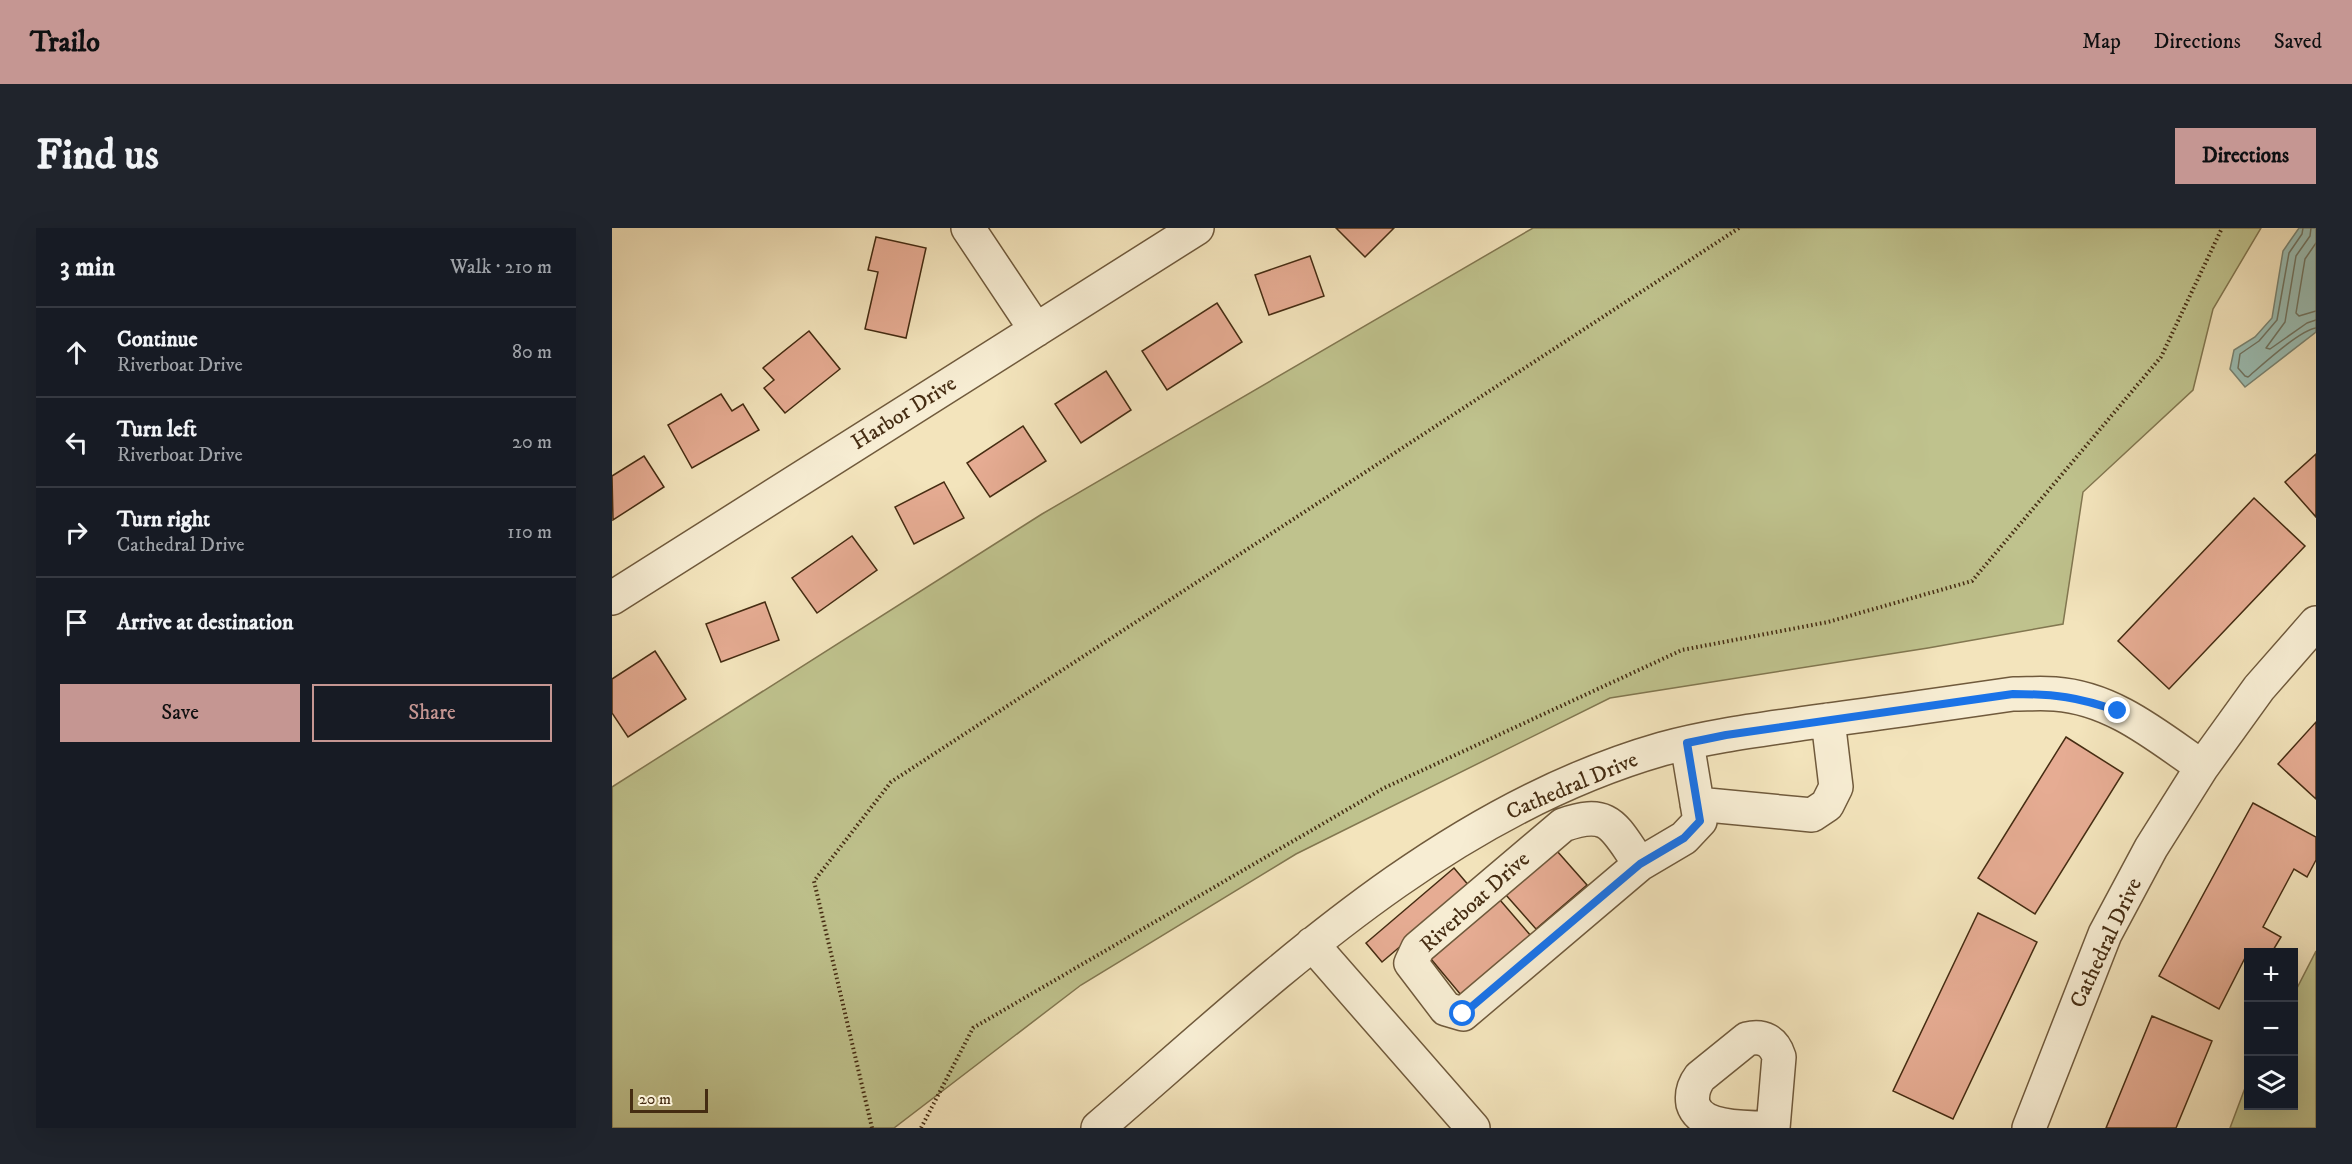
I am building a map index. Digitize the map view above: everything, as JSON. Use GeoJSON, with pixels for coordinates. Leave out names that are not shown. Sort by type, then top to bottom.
{"type":"FeatureCollection","features":[{"type":"Feature","properties":{"kind":"street"},"geometry":{"type":"LineString","coordinates":[[968,228],[1036,330]]}},
{"type":"Feature","properties":{"kind":"street","name":"Harbor Drive"},"geometry":{"type":"LineString","coordinates":[[612,598],[1197,228]]}},
{"type":"Feature","properties":{"kind":"street","name":"Cathedral Drive"},"geometry":{"type":"LineString","coordinates":[[2029,1128],[2105,934],[2151,848],[2202,766],[2259,688],[2316,623]]}},
{"type":"Feature","properties":{"kind":"street","name":"Cathedral Drive"},"geometry":{"type":"LineString","coordinates":[[1098,1128],[1312,944],[1395,882],[1470,833],[1537,796],[1598,770],[1687,743],[2013,694],[2056,694],[2091,701],[2118,711],[2202,766]]}},
{"type":"Feature","properties":{"kind":"street"},"geometry":{"type":"LineString","coordinates":[[1697,804],[1812,815],[1827,805],[1836,787],[1828,720]]}},
{"type":"Feature","properties":{"kind":"street","name":"Riverboat Drive"},"geometry":{"type":"LineString","coordinates":[[1640,864],[1612,825],[1595,818],[1583,818],[1563,825],[1418,948],[1411,963],[1446,1009],[1463,1014],[1640,864],[1684,838],[1700,821],[1687,743]]}},
{"type":"Feature","properties":{"kind":"street"},"geometry":{"type":"LineString","coordinates":[[1312,944],[1473,1128]]}},
{"type":"Feature","properties":{"kind":"street"},"geometry":{"type":"LineString","coordinates":[[1768,1128],[1716,1128],[1703,1122],[1695,1111],[1692,1096],[1695,1083],[1700,1077],[1747,1039],[1756,1037],[1768,1040],[1776,1048],[1779,1057],[1773,1128]]}},
{"type":"Feature","properties":{"kind":"path"},"geometry":{"type":"LineString","coordinates":[[872,1128],[814,881],[891,782],[1739,228]]}},
{"type":"Feature","properties":{"kind":"path"},"geometry":{"type":"LineString","coordinates":[[921,1128],[973,1028],[1384,788],[1682,650],[1828,622],[1972,581],[2161,357],[2222,228]]}},
{"type":"Feature","properties":{"kind":"green space"},"geometry":{"type":"Polygon","coordinates":[[[1533,228],[2261,228],[2213,309],[2193,390],[2083,492],[2063,624],[1928,648],[1610,698],[1296,854],[1081,985],[894,1128],[612,1128],[612,787],[1042,514],[1533,228]]]}},
{"type":"Feature","properties":{"kind":"green space"},"geometry":{"type":"Polygon","coordinates":[[[2316,951],[2316,1128],[2230,1128],[2244,1091],[2244,1110],[2298,1110],[2298,986],[2316,951]]]}},
{"type":"Feature","properties":{"kind":"water"},"geometry":{"type":"Polygon","coordinates":[[[2299,228],[2316,228],[2316,332],[2245,387],[2230,369],[2234,350],[2255,337],[2272,318],[2283,251],[2299,228]]]}},
{"type":"Feature","properties":{"kind":"building"},"geometry":{"type":"Polygon","coordinates":[[[1336,228],[1394,228],[1365,257],[1336,228]]]}},
{"type":"Feature","properties":{"kind":"building"},"geometry":{"type":"Polygon","coordinates":[[[876,237],[926,248],[906,338],[865,329],[878,272],[868,270],[876,237]]]}},
{"type":"Feature","properties":{"kind":"building"},"geometry":{"type":"Polygon","coordinates":[[[1310,256],[1324,296],[1269,315],[1255,275],[1310,256]]]}},
{"type":"Feature","properties":{"kind":"building"},"geometry":{"type":"Polygon","coordinates":[[[1217,303],[1242,342],[1167,390],[1142,351],[1217,303]]]}},
{"type":"Feature","properties":{"kind":"building"},"geometry":{"type":"Polygon","coordinates":[[[809,331],[840,369],[785,413],[764,388],[774,380],[763,368],[809,331]]]}},
{"type":"Feature","properties":{"kind":"building"},"geometry":{"type":"Polygon","coordinates":[[[1106,371],[1131,410],[1081,443],[1055,404],[1106,371]]]}},
{"type":"Feature","properties":{"kind":"building"},"geometry":{"type":"Polygon","coordinates":[[[721,394],[732,411],[743,404],[759,430],[692,468],[668,425],[721,394]]]}},
{"type":"Feature","properties":{"kind":"building"},"geometry":{"type":"Polygon","coordinates":[[[1023,426],[1046,461],[990,497],[967,463],[1023,426]]]}},
{"type":"Feature","properties":{"kind":"building"},"geometry":{"type":"Polygon","coordinates":[[[2316,454],[2316,517],[2285,482],[2316,454]]]}},
{"type":"Feature","properties":{"kind":"building"},"geometry":{"type":"Polygon","coordinates":[[[644,456],[664,487],[613,520],[612,476],[644,456]]]}},
{"type":"Feature","properties":{"kind":"building"},"geometry":{"type":"Polygon","coordinates":[[[944,482],[964,518],[914,544],[895,507],[944,482]]]}},
{"type":"Feature","properties":{"kind":"building"},"geometry":{"type":"Polygon","coordinates":[[[2254,498],[2305,546],[2169,689],[2118,641],[2254,498]]]}},
{"type":"Feature","properties":{"kind":"building"},"geometry":{"type":"Polygon","coordinates":[[[852,536],[877,570],[817,613],[792,578],[852,536]]]}},
{"type":"Feature","properties":{"kind":"building"},"geometry":{"type":"Polygon","coordinates":[[[765,602],[779,640],[721,662],[706,624],[765,602]]]}},
{"type":"Feature","properties":{"kind":"building"},"geometry":{"type":"Polygon","coordinates":[[[655,651],[686,699],[628,737],[612,713],[612,679],[655,651]]]}},
{"type":"Feature","properties":{"kind":"building"},"geometry":{"type":"Polygon","coordinates":[[[2316,722],[2316,799],[2278,764],[2316,722]]]}},
{"type":"Feature","properties":{"kind":"building"},"geometry":{"type":"Polygon","coordinates":[[[2066,737],[2123,773],[2035,914],[1978,878],[2066,737]]]}},
{"type":"Feature","properties":{"kind":"building"},"geometry":{"type":"Polygon","coordinates":[[[2253,803],[2316,837],[2316,860],[2307,877],[2294,869],[2263,927],[2281,937],[2274,948],[2244,948],[2244,960],[2219,1009],[2159,976],[2253,803]]]}},
{"type":"Feature","properties":{"kind":"building"},"geometry":{"type":"Polygon","coordinates":[[[1557,851],[1587,885],[1536,929],[1506,895],[1557,851]]]}},
{"type":"Feature","properties":{"kind":"building"},"geometry":{"type":"Polygon","coordinates":[[[1454,868],[1470,887],[1382,962],[1366,943],[1454,868]]]}},
{"type":"Feature","properties":{"kind":"building"},"geometry":{"type":"Polygon","coordinates":[[[1500,900],[1531,936],[1461,995],[1431,959],[1500,900]]]}},
{"type":"Feature","properties":{"kind":"building"},"geometry":{"type":"Polygon","coordinates":[[[1978,913],[2037,942],[1953,1119],[1893,1091],[1978,913]]]}},
{"type":"Feature","properties":{"kind":"building"},"geometry":{"type":"Polygon","coordinates":[[[2152,1016],[2212,1041],[2176,1128],[2106,1128],[2152,1016]]]}},
{"type":"Feature","properties":{"kind":"route"},"geometry":{"type":"LineString","coordinates":[[1463,1014],[1640,864],[1684,838],[1700,821],[1687,743],[1726,735],[2013,694],[2056,694],[2091,701],[2118,711]]}}]}
